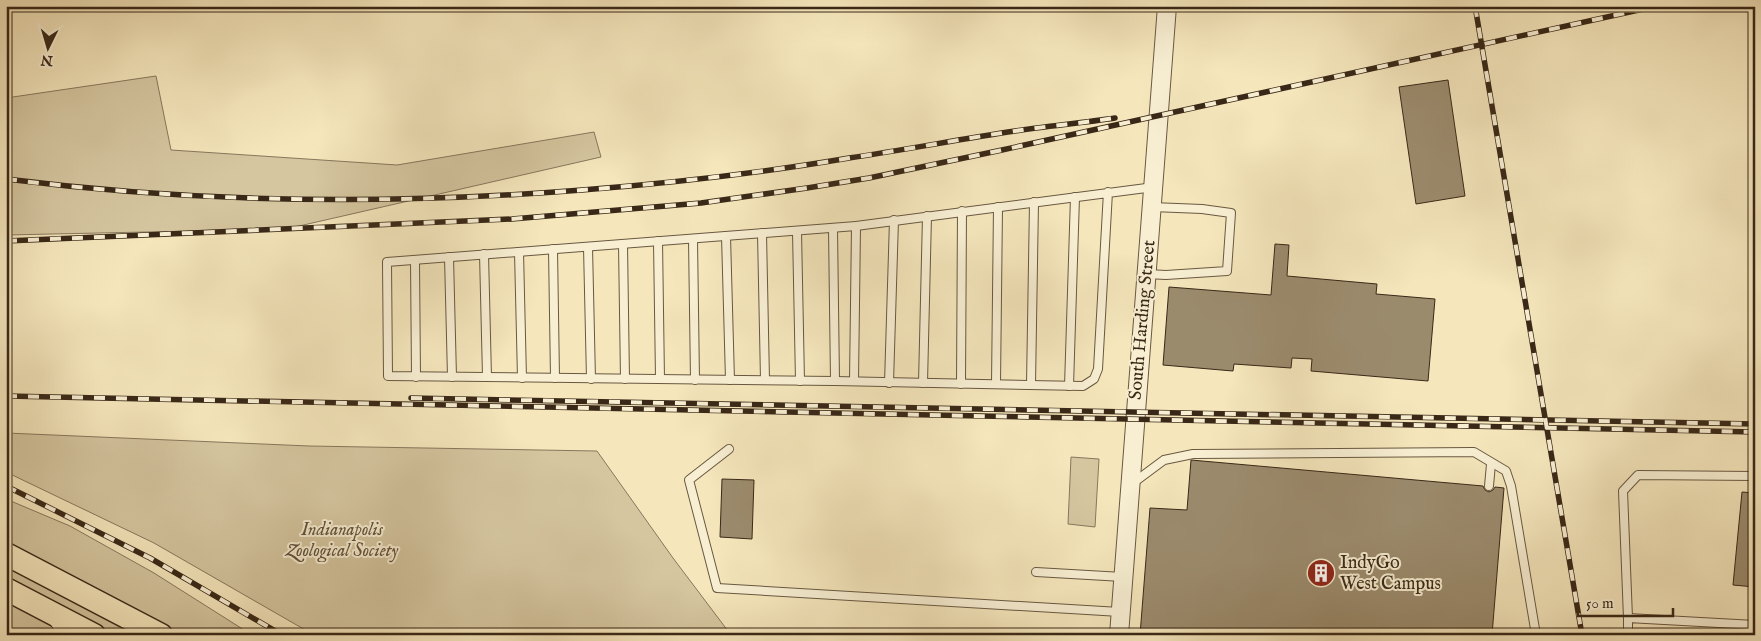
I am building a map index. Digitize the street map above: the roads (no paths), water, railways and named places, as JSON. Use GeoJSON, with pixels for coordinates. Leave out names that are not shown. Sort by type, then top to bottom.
{"type":"FeatureCollection","features":[{"type":"Feature","properties":{"kind":"main road"},"geometry":{"type":"LineString","coordinates":[[6,554],[156,634]]}},
{"type":"Feature","properties":{"kind":"main road"},"geometry":{"type":"LineString","coordinates":[[6,589],[94,635]]}},
{"type":"Feature","properties":{"kind":"street","name":"South Harding Street"},"geometry":{"type":"LineString","coordinates":[[1119,635],[1167,6]]}},
{"type":"Feature","properties":{"kind":"lane"},"geometry":{"type":"LineString","coordinates":[[1108,192],[1098,369],[1094,379],[1083,386],[854,381],[388,376],[387,262],[856,226],[962,211],[1108,192],[1154,187]]}},
{"type":"Feature","properties":{"kind":"lane"},"geometry":{"type":"LineString","coordinates":[[1069,386],[1075,197]]}},
{"type":"Feature","properties":{"kind":"lane"},"geometry":{"type":"LineString","coordinates":[[1031,385],[1034,202]]}},
{"type":"Feature","properties":{"kind":"lane"},"geometry":{"type":"LineString","coordinates":[[996,384],[998,207]]}},
{"type":"Feature","properties":{"kind":"lane"},"geometry":{"type":"LineString","coordinates":[[1146,274],[1166,275],[1227,271],[1231,213],[1202,209],[1152,207]]}},
{"type":"Feature","properties":{"kind":"lane"},"geometry":{"type":"LineString","coordinates":[[961,384],[962,211]]}},
{"type":"Feature","properties":{"kind":"lane"},"geometry":{"type":"LineString","coordinates":[[923,383],[927,216]]}},
{"type":"Feature","properties":{"kind":"lane"},"geometry":{"type":"LineString","coordinates":[[889,383],[894,220]]}},
{"type":"Feature","properties":{"kind":"lane"},"geometry":{"type":"LineString","coordinates":[[854,381],[856,226]]}},
{"type":"Feature","properties":{"kind":"lane"},"geometry":{"type":"LineString","coordinates":[[832,228],[835,381]]}},
{"type":"Feature","properties":{"kind":"lane"},"geometry":{"type":"LineString","coordinates":[[798,230],[800,381]]}},
{"type":"Feature","properties":{"kind":"lane"},"geometry":{"type":"LineString","coordinates":[[762,233],[765,380]]}},
{"type":"Feature","properties":{"kind":"lane"},"geometry":{"type":"LineString","coordinates":[[726,236],[730,380]]}},
{"type":"Feature","properties":{"kind":"lane"},"geometry":{"type":"LineString","coordinates":[[693,239],[695,380]]}},
{"type":"Feature","properties":{"kind":"lane"},"geometry":{"type":"LineString","coordinates":[[658,241],[660,379]]}},
{"type":"Feature","properties":{"kind":"lane"},"geometry":{"type":"LineString","coordinates":[[623,244],[626,379]]}},
{"type":"Feature","properties":{"kind":"lane"},"geometry":{"type":"LineString","coordinates":[[588,247],[592,378]]}},
{"type":"Feature","properties":{"kind":"lane"},"geometry":{"type":"LineString","coordinates":[[553,249],[555,378]]}},
{"type":"Feature","properties":{"kind":"lane"},"geometry":{"type":"LineString","coordinates":[[519,252],[522,378]]}},
{"type":"Feature","properties":{"kind":"lane"},"geometry":{"type":"LineString","coordinates":[[484,254],[487,377]]}},
{"type":"Feature","properties":{"kind":"lane"},"geometry":{"type":"LineString","coordinates":[[449,257],[452,377]]}},
{"type":"Feature","properties":{"kind":"lane"},"geometry":{"type":"LineString","coordinates":[[415,260],[416,377]]}},
{"type":"Feature","properties":{"kind":"lane"},"geometry":{"type":"LineString","coordinates":[[729,449],[689,480],[717,588],[1120,612]]}},
{"type":"Feature","properties":{"kind":"lane"},"geometry":{"type":"LineString","coordinates":[[1130,485],[1164,460],[1193,454],[1474,452],[1506,471],[1511,486],[1536,635]]}},
{"type":"Feature","properties":{"kind":"lane"},"geometry":{"type":"LineString","coordinates":[[1489,486],[1492,464]]}},
{"type":"Feature","properties":{"kind":"lane"},"geometry":{"type":"LineString","coordinates":[[1628,635],[1623,491],[1638,475],[1755,476]]}},
{"type":"Feature","properties":{"kind":"lane"},"geometry":{"type":"LineString","coordinates":[[1036,572],[1123,577]]}},
{"type":"Feature","properties":{"kind":"lane"},"geometry":{"type":"LineString","coordinates":[[44,608],[63,635]]}},
{"type":"Feature","properties":{"kind":"lane"},"geometry":{"type":"LineString","coordinates":[[1628,618],[1755,625]]}},
{"type":"Feature","properties":{"kind":"railway"},"geometry":{"type":"LineString","coordinates":[[1475,6],[1582,635]]}},
{"type":"Feature","properties":{"kind":"railway"},"geometry":{"type":"LineString","coordinates":[[6,241],[512,219],[701,203],[807,188],[869,178],[1002,150],[1657,6]]}},
{"type":"Feature","properties":{"kind":"railway"},"geometry":{"type":"LineString","coordinates":[[6,179],[78,187],[222,197],[366,199],[510,195],[682,181],[749,173],[1015,131],[1115,118]]}},
{"type":"Feature","properties":{"kind":"railway"},"geometry":{"type":"LineString","coordinates":[[6,396],[1755,432]]}},
{"type":"Feature","properties":{"kind":"railway"},"geometry":{"type":"LineString","coordinates":[[411,398],[1755,424]]}},
{"type":"Feature","properties":{"kind":"railway"},"geometry":{"type":"LineString","coordinates":[[6,486],[150,558],[282,635]]}},
{"type":"Feature","properties":{"kind":"place","name":"IndyGo West Campus"},"geometry":{"type":"Point","coordinates":[1321,573]}},
{"type":"Feature","properties":{"kind":"park label","name":"Indianapolis Zoological Society"},"geometry":{"type":"Point","coordinates":[342,540]}}]}
